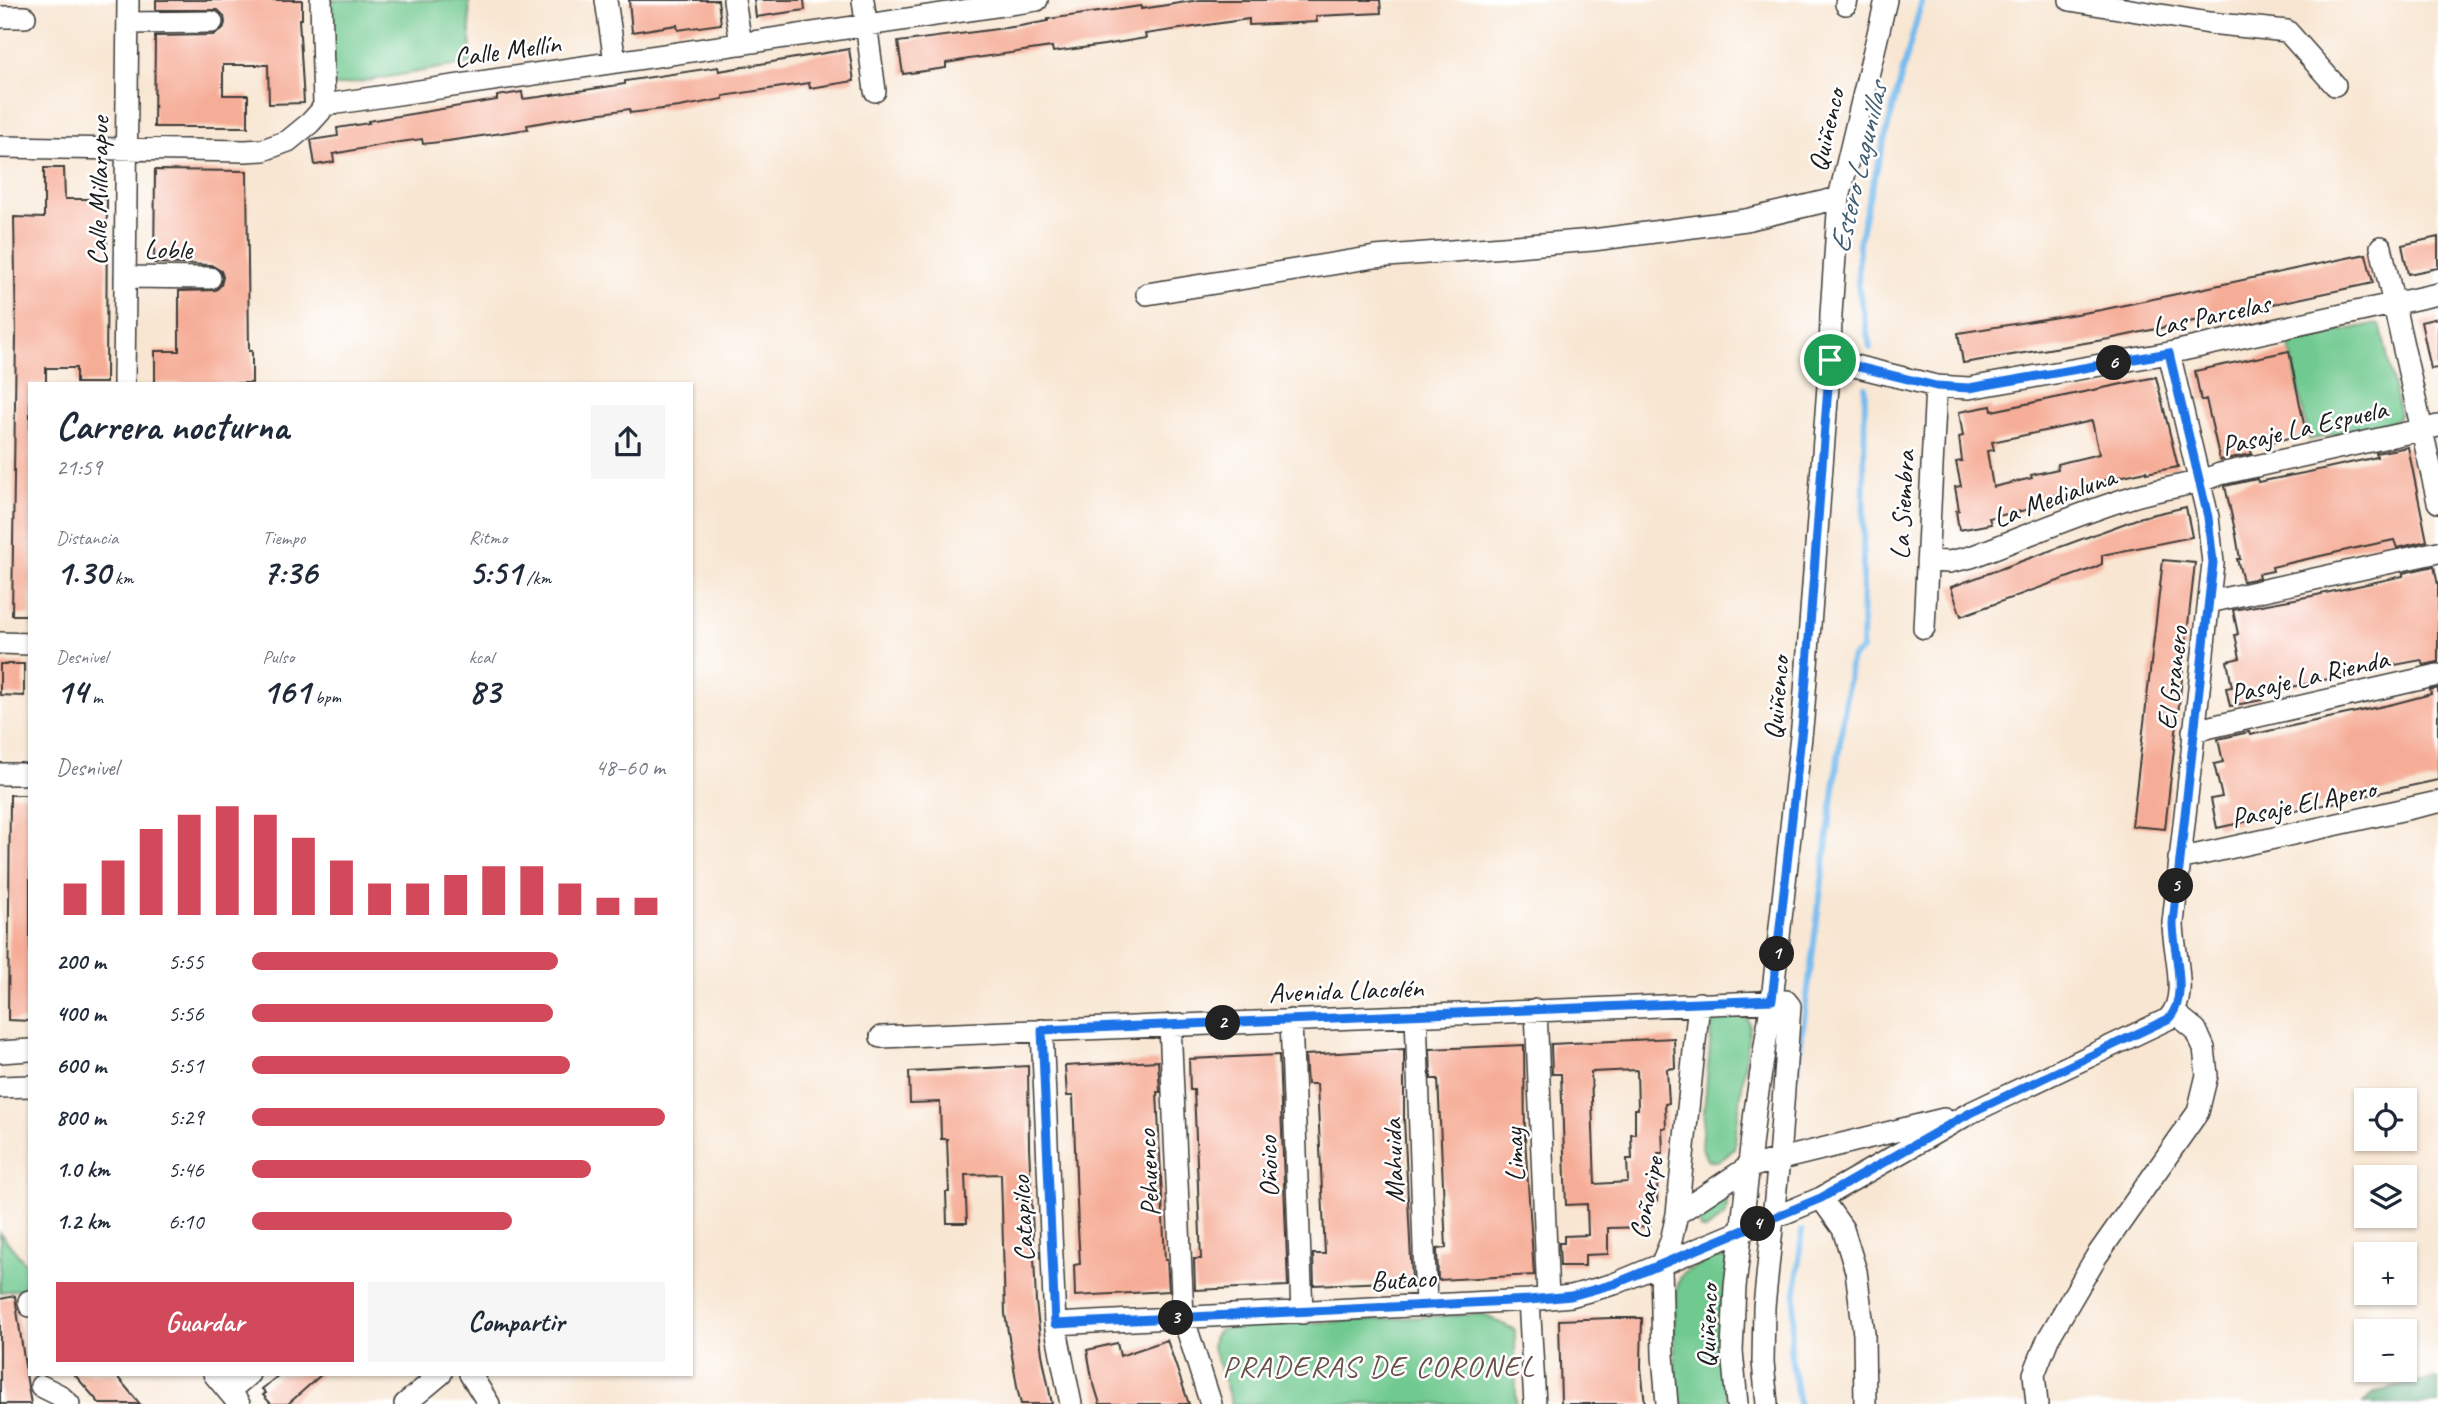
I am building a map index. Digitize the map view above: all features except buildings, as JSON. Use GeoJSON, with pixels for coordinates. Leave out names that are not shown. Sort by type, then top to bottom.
{"type":"FeatureCollection","features":[{"type":"Feature","properties":{"kind":"street","name":"Calle Millarapue"},"geometry":{"type":"LineString","coordinates":[[124,382],[128,0]]}},
{"type":"Feature","properties":{"kind":"street"},"geometry":{"type":"LineString","coordinates":[[0,147],[245,151],[263,150],[288,141],[317,117],[324,105],[321,0]]}},
{"type":"Feature","properties":{"kind":"street"},"geometry":{"type":"LineString","coordinates":[[606,0],[615,62]]}},
{"type":"Feature","properties":{"kind":"street"},"geometry":{"type":"LineString","coordinates":[[734,0],[741,44]]}},
{"type":"Feature","properties":{"kind":"street"},"geometry":{"type":"LineString","coordinates":[[863,0],[875,91]]}},
{"type":"Feature","properties":{"kind":"street","name":"Calle Mellín"},"geometry":{"type":"LineString","coordinates":[[324,105],[867,25],[994,3],[1037,0]]}},
{"type":"Feature","properties":{"kind":"street","name":"Quiñenco"},"geometry":{"type":"LineString","coordinates":[[1737,1404],[1733,1377],[1732,1323],[1748,1167],[1772,1000],[1803,718],[1830,360],[1839,198],[1886,0]]}},
{"type":"Feature","properties":{"kind":"street"},"geometry":{"type":"LineString","coordinates":[[2070,0],[2208,23],[2287,31],[2335,85]]}},
{"type":"Feature","properties":{"kind":"street"},"geometry":{"type":"LineString","coordinates":[[0,17],[25,17]]}},
{"type":"Feature","properties":{"kind":"street"},"geometry":{"type":"LineString","coordinates":[[128,23],[212,22]]}},
{"type":"Feature","properties":{"kind":"street"},"geometry":{"type":"LineString","coordinates":[[1147,294],[1375,257],[1593,240],[1746,220],[1839,198]]}},
{"type":"Feature","properties":{"kind":"street"},"geometry":{"type":"LineString","coordinates":[[2381,247],[2394,304],[2430,428],[2438,502]]}},
{"type":"Feature","properties":{"kind":"street","name":"Loble"},"geometry":{"type":"LineString","coordinates":[[125,277],[210,278]]}},
{"type":"Feature","properties":{"kind":"street","name":"Las Parcelas"},"geometry":{"type":"LineString","coordinates":[[1830,360],[1936,386],[1969,388],[2169,353],[2438,294]]}},
{"type":"Feature","properties":{"kind":"street","name":"El Granero"},"geometry":{"type":"LineString","coordinates":[[2169,353],[2213,549],[2179,859],[2173,935],[2180,991],[2175,1013]]}},
{"type":"Feature","properties":{"kind":"street","name":"La Siembra"},"geometry":{"type":"LineString","coordinates":[[1923,628],[1936,386]]}},
{"type":"Feature","properties":{"kind":"street","name":"Pasaje La Espuela"},"geometry":{"type":"LineString","coordinates":[[2200,482],[2220,474],[2430,428]]}},
{"type":"Feature","properties":{"kind":"street","name":"La Medialuna"},"geometry":{"type":"LineString","coordinates":[[1927,561],[1960,561],[2123,500],[2200,482]]}},
{"type":"Feature","properties":{"kind":"street"},"geometry":{"type":"LineString","coordinates":[[2209,602],[2438,552]]}},
{"type":"Feature","properties":{"kind":"street"},"geometry":{"type":"LineString","coordinates":[[0,643],[28,644]]}},
{"type":"Feature","properties":{"kind":"street","name":"Pasaje La Rienda"},"geometry":{"type":"LineString","coordinates":[[2193,731],[2438,676]]}},
{"type":"Feature","properties":{"kind":"street","name":"Pasaje El Apero"},"geometry":{"type":"LineString","coordinates":[[2179,859],[2438,802]]}},
{"type":"Feature","properties":{"kind":"street","name":"Quiñenco"},"geometry":{"type":"LineString","coordinates":[[1767,1404],[1763,1362],[1764,1307],[1779,1159],[1790,1006],[1786,1001],[1772,1000]]}},
{"type":"Feature","properties":{"kind":"street","name":"Avenida Llacolén"},"geometry":{"type":"LineString","coordinates":[[881,1037],[1772,1000]]}},
{"type":"Feature","properties":{"kind":"street","name":"Coñaripe"},"geometry":{"type":"LineString","coordinates":[[1667,1404],[1661,1265],[1671,1241],[1677,1214],[1699,1003]]}},
{"type":"Feature","properties":{"kind":"street","name":"Limay"},"geometry":{"type":"LineString","coordinates":[[1535,1404],[1538,1299],[1536,1010]]}},
{"type":"Feature","properties":{"kind":"street"},"geometry":{"type":"LineString","coordinates":[[1677,1214],[1748,1167],[1970,1113],[2160,1024],[2175,1013],[2196,1030],[2204,1048],[2207,1075],[2198,1112],[2096,1257],[2048,1339],[2034,1374],[2037,1404]]}},
{"type":"Feature","properties":{"kind":"street","name":"Mahuida"},"geometry":{"type":"LineString","coordinates":[[1416,1015],[1426,1306]]}},
{"type":"Feature","properties":{"kind":"street","name":"Oñoico"},"geometry":{"type":"LineString","coordinates":[[1291,1020],[1302,1313]]}},
{"type":"Feature","properties":{"kind":"street","name":"Pehuenco"},"geometry":{"type":"LineString","coordinates":[[1170,1025],[1183,1317],[1211,1404]]}},
{"type":"Feature","properties":{"kind":"street","name":"Catapilco"},"geometry":{"type":"LineString","coordinates":[[1042,1030],[1055,1324],[1071,1404]]}},
{"type":"Feature","properties":{"kind":"street"},"geometry":{"type":"LineString","coordinates":[[0,1052],[28,1050]]}},
{"type":"Feature","properties":{"kind":"street"},"geometry":{"type":"LineString","coordinates":[[0,1087],[28,1086]]}},
{"type":"Feature","properties":{"kind":"street","name":"Butaco"},"geometry":{"type":"LineString","coordinates":[[1055,1324],[1426,1306],[1538,1299],[1591,1292],[1821,1198],[1970,1113]]}},
{"type":"Feature","properties":{"kind":"street"},"geometry":{"type":"LineString","coordinates":[[1821,1198],[1843,1229],[1856,1271],[1864,1334],[1865,1404]]}},
{"type":"Feature","properties":{"kind":"street"},"geometry":{"type":"LineString","coordinates":[[216,1376],[234,1398],[249,1376]]}},
{"type":"Feature","properties":{"kind":"street"},"geometry":{"type":"LineString","coordinates":[[405,1404],[438,1376]]}},
{"type":"Feature","properties":{"kind":"street"},"geometry":{"type":"LineString","coordinates":[[471,1376],[489,1404]]}},
{"type":"Feature","properties":{"kind":"street"},"geometry":{"type":"LineString","coordinates":[[42,1388],[59,1395],[69,1404]]}},
{"type":"Feature","properties":{"kind":"green space"},"geometry":{"type":"Polygon","coordinates":[[[328,0],[469,0],[471,63],[329,87],[328,0]]]}},
{"type":"Feature","properties":{"kind":"green space"},"geometry":{"type":"Polygon","coordinates":[[[2373,324],[2381,328],[2400,414],[2396,420],[2309,440],[2289,343],[2373,324]]]}},
{"type":"Feature","properties":{"kind":"green space"},"geometry":{"type":"Polygon","coordinates":[[[1736,1013],[1746,1017],[1750,1024],[1734,1149],[1722,1159],[1712,1161],[1707,1160],[1701,1146],[1712,1024],[1723,1014],[1736,1013]]]}},
{"type":"Feature","properties":{"kind":"green space"},"geometry":{"type":"Polygon","coordinates":[[[1728,1188],[1726,1214],[1706,1230],[1700,1228],[1699,1215],[1728,1188]]]}},
{"type":"Feature","properties":{"kind":"green space"},"geometry":{"type":"Polygon","coordinates":[[[0,1233],[28,1267],[28,1288],[0,1292],[0,1233]]]}},
{"type":"Feature","properties":{"kind":"green space"},"geometry":{"type":"Polygon","coordinates":[[[1712,1258],[1724,1258],[1728,1264],[1721,1331],[1728,1404],[1679,1404],[1674,1337],[1678,1284],[1683,1274],[1712,1258]]]}},
{"type":"Feature","properties":{"kind":"green space"},"geometry":{"type":"Polygon","coordinates":[[[1482,1314],[1515,1330],[1516,1404],[1232,1404],[1212,1346],[1218,1332],[1233,1327],[1482,1314]]]}},
{"type":"Feature","properties":{"kind":"green space"},"geometry":{"type":"Polygon","coordinates":[[[2438,1378],[2438,1404],[2364,1404],[2375,1392],[2438,1378]]]}},
{"type":"Feature","properties":{"kind":"waterway","name":"Estero Lagunillas"},"geometry":{"type":"LineString","coordinates":[[1870,348],[1858,285],[1859,242],[1922,0]]}},
{"type":"Feature","properties":{"kind":"waterway","name":"Estero Lagunillas"},"geometry":{"type":"LineString","coordinates":[[1797,1073],[1851,658],[1862,650],[1865,387]]}},
{"type":"Feature","properties":{"kind":"waterway","name":"Estero Lagunillas"},"geometry":{"type":"LineString","coordinates":[[1799,1404],[1790,1350],[1802,1231]]}},
{"type":"Feature","properties":{"kind":"district","name":"PRADERAS DE CORONEL"},"geometry":{"type":"Point","coordinates":[1379,1366]}},
{"type":"Feature","properties":{"kind":"route"},"geometry":{"type":"LineString","coordinates":[[2169,353],[2208,517],[2213,549],[2213,576],[2193,731],[2173,923],[2180,991],[2175,1013],[2160,1024],[1970,1113],[1821,1198],[1591,1292],[1529,1300],[1055,1324],[1042,1030],[1772,1000],[1803,718],[1830,360],[1936,386],[1969,388],[2169,353]]}}]}
